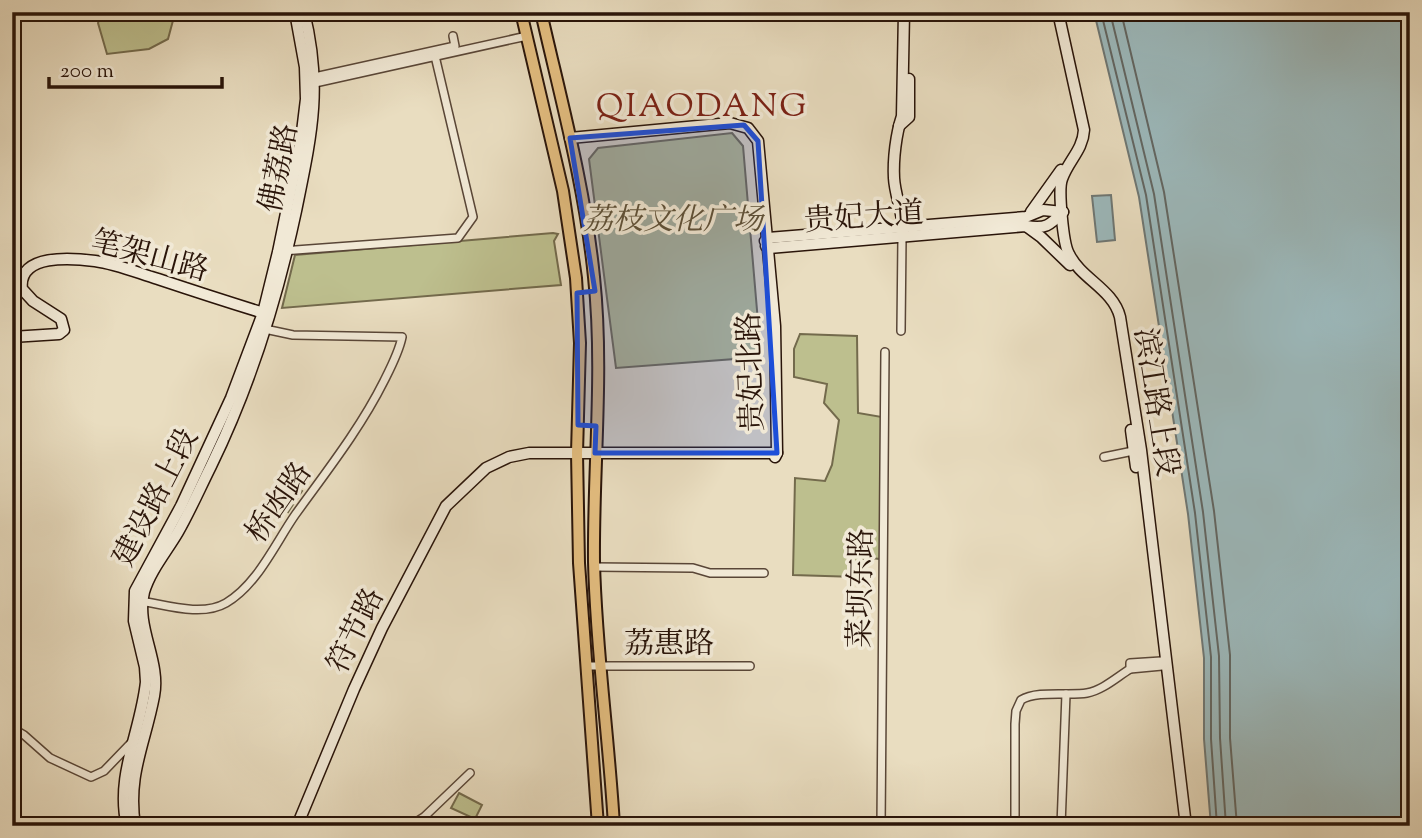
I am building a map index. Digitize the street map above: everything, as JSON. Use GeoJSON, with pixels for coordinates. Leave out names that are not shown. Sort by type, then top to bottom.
{"type":"FeatureCollection","features":[{"type":"Feature","properties":{"kind":"main road","name":"佛荔路"},"geometry":{"type":"LineString","coordinates":[[295,12],[312,79]]}},
{"type":"Feature","properties":{"kind":"main road","name":"佛荔路"},"geometry":{"type":"LineString","coordinates":[[262,329],[283,251],[312,79],[312,44],[304,12]]}},
{"type":"Feature","properties":{"kind":"main road"},"geometry":{"type":"LineString","coordinates":[[522,12],[565,202],[578,293],[579,563],[598,826]]}},
{"type":"Feature","properties":{"kind":"main road"},"geometry":{"type":"LineString","coordinates":[[541,12],[587,221],[596,292],[598,342],[594,567],[614,826]]}},
{"type":"Feature","properties":{"kind":"main road"},"geometry":{"type":"LineString","coordinates":[[903,233],[894,177],[898,126],[902,116],[904,12]]}},
{"type":"Feature","properties":{"kind":"main road"},"geometry":{"type":"LineString","coordinates":[[898,126],[909,117],[910,12]]}},
{"type":"Feature","properties":{"kind":"main road"},"geometry":{"type":"LineString","coordinates":[[1026,222],[1075,146],[1078,136],[1052,12]]}},
{"type":"Feature","properties":{"kind":"main road","name":"滨江路上段"},"geometry":{"type":"LineString","coordinates":[[1058,12],[1084,130],[1080,149],[1061,180],[1069,256],[1117,307],[1138,450],[1185,826]]}},
{"type":"Feature","properties":{"kind":"main road","name":"贵妃北路"},"geometry":{"type":"LineString","coordinates":[[571,141],[729,128],[742,131],[751,138],[766,243],[774,454]]}},
{"type":"Feature","properties":{"kind":"main road"},"geometry":{"type":"LineString","coordinates":[[1026,222],[1043,210],[1063,212]]}},
{"type":"Feature","properties":{"kind":"main road"},"geometry":{"type":"LineString","coordinates":[[1026,222],[1045,227],[1063,212]]}},
{"type":"Feature","properties":{"kind":"main road","name":"贵妃大道"},"geometry":{"type":"LineString","coordinates":[[766,243],[1026,222]]}},
{"type":"Feature","properties":{"kind":"main road","name":"滨江路上段"},"geometry":{"type":"LineString","coordinates":[[1026,222],[1113,310],[1138,450]]}},
{"type":"Feature","properties":{"kind":"main road","name":"笔架山路"},"geometry":{"type":"LineString","coordinates":[[12,337],[56,334],[64,330],[61,319],[33,301],[22,289],[25,271],[37,262],[79,260],[110,264],[267,314]]}},
{"type":"Feature","properties":{"kind":"main road"},"geometry":{"type":"LineString","coordinates":[[576,278],[594,276]]}},
{"type":"Feature","properties":{"kind":"main road"},"geometry":{"type":"LineString","coordinates":[[578,293],[596,292]]}},
{"type":"Feature","properties":{"kind":"main road","name":"建设路上段"},"geometry":{"type":"LineString","coordinates":[[127,826],[123,787],[146,682],[134,621],[142,575],[178,512],[262,329]]}},
{"type":"Feature","properties":{"kind":"main road"},"geometry":{"type":"LineString","coordinates":[[578,425],[596,426]]}},
{"type":"Feature","properties":{"kind":"main road","name":"符节路"},"geometry":{"type":"LineString","coordinates":[[296,825],[354,689],[426,542],[446,506],[486,468],[518,454],[774,454]]}},
{"type":"Feature","properties":{"kind":"main road","name":"建设路上段"},"geometry":{"type":"LineString","coordinates":[[135,826],[132,803],[134,777],[156,683],[155,666],[138,601]]}},
{"type":"Feature","properties":{"kind":"main road","name":"滨江路上段"},"geometry":{"type":"LineString","coordinates":[[1163,663],[1179,826]]}},
{"type":"Feature","properties":{"kind":"street"},"geometry":{"type":"LineString","coordinates":[[312,79],[455,46],[453,36]]}},
{"type":"Feature","properties":{"kind":"street"},"geometry":{"type":"LineString","coordinates":[[312,79],[527,36]]}},
{"type":"Feature","properties":{"kind":"street"},"geometry":{"type":"LineString","coordinates":[[283,251],[458,238],[473,217],[435,56]]}},
{"type":"Feature","properties":{"kind":"street"},"geometry":{"type":"LineString","coordinates":[[901,331],[903,233]]}},
{"type":"Feature","properties":{"kind":"street","name":"桥凼路"},"geometry":{"type":"LineString","coordinates":[[138,601],[199,609],[213,608],[225,603],[247,584],[324,478],[367,412],[393,362],[402,337],[293,335],[262,329]]}},
{"type":"Feature","properties":{"kind":"street","name":"菜坝东路"},"geometry":{"type":"LineString","coordinates":[[881,826],[885,352]]}},
{"type":"Feature","properties":{"kind":"street"},"geometry":{"type":"LineString","coordinates":[[1104,457],[1138,450]]}},
{"type":"Feature","properties":{"kind":"street"},"geometry":{"type":"LineString","coordinates":[[594,567],[693,568],[710,573],[764,573]]}},
{"type":"Feature","properties":{"kind":"street"},"geometry":{"type":"LineString","coordinates":[[1015,826],[1015,724],[1018,705],[1026,697],[1094,691],[1130,666],[1163,663]]}},
{"type":"Feature","properties":{"kind":"street","name":"荔惠路"},"geometry":{"type":"LineString","coordinates":[[587,666],[750,666]]}},
{"type":"Feature","properties":{"kind":"street"},"geometry":{"type":"LineString","coordinates":[[1061,826],[1066,694]]}},
{"type":"Feature","properties":{"kind":"street"},"geometry":{"type":"LineString","coordinates":[[12,728],[50,758],[91,777],[104,771],[133,741]]}},
{"type":"Feature","properties":{"kind":"street"},"geometry":{"type":"LineString","coordinates":[[410,826],[424,817],[470,773]]}},
{"type":"Feature","properties":{"kind":"highlighted area"},"geometry":{"type":"Polygon","coordinates":[[[744,125],[758,141],[777,453],[595,453],[596,426],[578,425],[577,293],[595,291],[570,138],[744,125]]]}},
{"type":"Feature","properties":{"kind":"green space"},"geometry":{"type":"Polygon","coordinates":[[[102,12],[193,12],[192,18],[175,13],[168,39],[149,49],[107,54],[98,23],[102,12]]]}},
{"type":"Feature","properties":{"kind":"green space","name":"荔枝文化广场"},"geometry":{"type":"Polygon","coordinates":[[[732,133],[743,146],[761,357],[616,368],[589,159],[598,148],[732,133]]]}},
{"type":"Feature","properties":{"kind":"green space"},"geometry":{"type":"Polygon","coordinates":[[[558,234],[554,241],[561,285],[282,308],[295,255],[558,234]]]}},
{"type":"Feature","properties":{"kind":"green space"},"geometry":{"type":"Polygon","coordinates":[[[800,334],[857,336],[858,413],[882,417],[880,559],[864,557],[857,577],[793,575],[795,478],[825,481],[832,465],[839,420],[824,403],[827,384],[794,377],[794,349],[800,334]]]}},
{"type":"Feature","properties":{"kind":"green space"},"geometry":{"type":"Polygon","coordinates":[[[290,483],[302,491],[288,512],[276,504],[290,483]]]}},
{"type":"Feature","properties":{"kind":"green space"},"geometry":{"type":"Polygon","coordinates":[[[459,793],[482,805],[475,819],[451,808],[459,793]]]}},
{"type":"Feature","properties":{"kind":"water"},"geometry":{"type":"Polygon","coordinates":[[[1094,12],[1410,12],[1410,826],[1211,826],[1204,739],[1204,658],[1188,514],[1139,197],[1094,12]]]}},
{"type":"Feature","properties":{"kind":"water"},"geometry":{"type":"Polygon","coordinates":[[[1111,195],[1115,240],[1097,242],[1092,196],[1111,195]]]}},
{"type":"Feature","properties":{"kind":"district","name":"QIAODANG"},"geometry":{"type":"Point","coordinates":[702,104]}}]}
